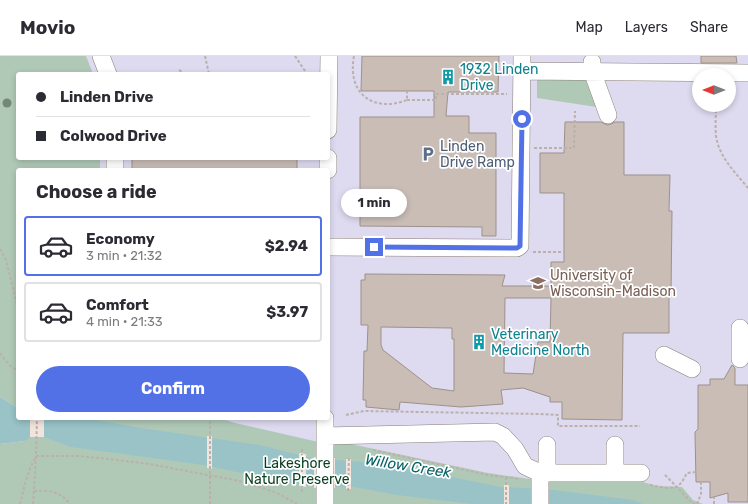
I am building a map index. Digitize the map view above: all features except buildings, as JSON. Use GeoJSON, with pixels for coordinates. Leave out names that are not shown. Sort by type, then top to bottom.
{"type":"FeatureCollection","features":[{"type":"Feature","properties":{"kind":"street"},"geometry":{"type":"LineString","coordinates":[[102,56],[107,72]]}},
{"type":"Feature","properties":{"kind":"street"},"geometry":{"type":"LineString","coordinates":[[329,56],[329,72]]}},
{"type":"Feature","properties":{"kind":"street"},"geometry":{"type":"LineString","coordinates":[[330,247],[521,248],[522,63],[553,66],[628,64],[748,73]]}},
{"type":"Feature","properties":{"kind":"street"},"geometry":{"type":"LineString","coordinates":[[592,66],[608,115]]}},
{"type":"Feature","properties":{"kind":"street"},"geometry":{"type":"LineString","coordinates":[[740,328],[740,359]]}},
{"type":"Feature","properties":{"kind":"street"},"geometry":{"type":"LineString","coordinates":[[664,355],[692,369]]}},
{"type":"Feature","properties":{"kind":"street"},"geometry":{"type":"LineString","coordinates":[[325,420],[325,496]]}},
{"type":"Feature","properties":{"kind":"street"},"geometry":{"type":"LineString","coordinates":[[325,436],[495,432],[503,436],[515,449],[525,466],[542,477],[641,473]]}},
{"type":"Feature","properties":{"kind":"street"},"geometry":{"type":"LineString","coordinates":[[540,504],[547,445]]}},
{"type":"Feature","properties":{"kind":"street"},"geometry":{"type":"LineString","coordinates":[[615,445],[615,473]]}},
{"type":"Feature","properties":{"kind":"path"},"geometry":{"type":"LineString","coordinates":[[205,56],[209,72]]}},
{"type":"Feature","properties":{"kind":"path"},"geometry":{"type":"LineString","coordinates":[[295,56],[306,72]]}},
{"type":"Feature","properties":{"kind":"path"},"geometry":{"type":"LineString","coordinates":[[354,56],[353,63],[356,87],[365,99],[373,102],[384,104],[399,103],[407,100],[436,100],[436,94],[510,94]]}},
{"type":"Feature","properties":{"kind":"path"},"geometry":{"type":"LineString","coordinates":[[406,91],[407,100]]}},
{"type":"Feature","properties":{"kind":"path"},"geometry":{"type":"LineString","coordinates":[[532,148],[574,148],[574,111]]}},
{"type":"Feature","properties":{"kind":"path"},"geometry":{"type":"LineString","coordinates":[[716,112],[716,135],[719,148],[724,159],[748,188]]}},
{"type":"Feature","properties":{"kind":"path"},"geometry":{"type":"LineString","coordinates":[[521,248],[564,252]]}},
{"type":"Feature","properties":{"kind":"path"},"geometry":{"type":"LineString","coordinates":[[0,249],[6,260],[16,301]]}},
{"type":"Feature","properties":{"kind":"path"},"geometry":{"type":"LineString","coordinates":[[0,353],[9,365],[16,370]]}},
{"type":"Feature","properties":{"kind":"path"},"geometry":{"type":"LineString","coordinates":[[346,415],[364,411],[540,414],[558,415],[558,426],[640,426]]}},
{"type":"Feature","properties":{"kind":"path"},"geometry":{"type":"LineString","coordinates":[[33,504],[37,420]]}},
{"type":"Feature","properties":{"kind":"path"},"geometry":{"type":"LineString","coordinates":[[210,420],[210,504]]}},
{"type":"Feature","properties":{"kind":"path"},"geometry":{"type":"LineString","coordinates":[[302,448],[302,492]]}},
{"type":"Feature","properties":{"kind":"path"},"geometry":{"type":"LineString","coordinates":[[372,450],[488,475],[516,478]]}},
{"type":"Feature","properties":{"kind":"path"},"geometry":{"type":"LineString","coordinates":[[36,456],[78,456],[149,464],[245,482],[277,494],[297,504]]}},
{"type":"Feature","properties":{"kind":"path"},"geometry":{"type":"LineString","coordinates":[[20,504],[32,463],[36,456]]}},
{"type":"Feature","properties":{"kind":"path"},"geometry":{"type":"LineString","coordinates":[[348,491],[349,456]]}},
{"type":"Feature","properties":{"kind":"path"},"geometry":{"type":"LineString","coordinates":[[665,475],[677,487],[687,473],[696,472]]}},
{"type":"Feature","properties":{"kind":"path"},"geometry":{"type":"LineString","coordinates":[[506,476],[506,504]]}},
{"type":"Feature","properties":{"kind":"path"},"geometry":{"type":"LineString","coordinates":[[697,504],[701,494],[701,482]]}},
{"type":"Feature","properties":{"kind":"path"},"geometry":{"type":"LineString","coordinates":[[34,491],[48,490],[56,492],[63,496],[70,504]]}},
{"type":"Feature","properties":{"kind":"path"},"geometry":{"type":"LineString","coordinates":[[714,497],[714,504]]}},
{"type":"Feature","properties":{"kind":"shaded area","name":"University of Wisconsin-Madison"},"geometry":{"type":"Polygon","coordinates":[[[0,56],[748,56],[748,504],[0,504],[0,444],[25,441],[25,420],[330,420],[330,168],[16,168],[16,407],[0,397],[0,56]]]}},
{"type":"Feature","properties":{"kind":"green space"},"geometry":{"type":"Polygon","coordinates":[[[0,56],[86,56],[92,72],[16,72],[16,160],[100,160],[100,168],[16,168],[16,407],[0,397],[0,56]]]}},
{"type":"Feature","properties":{"kind":"green space"},"geometry":{"type":"Polygon","coordinates":[[[537,77],[585,77],[603,108],[537,98],[537,77]]]}},
{"type":"Feature","properties":{"kind":"green space","name":"Lakeshore Nature Preserve"},"geometry":{"type":"Polygon","coordinates":[[[25,420],[225,420],[314,441],[346,443],[488,473],[530,479],[639,481],[657,486],[682,487],[693,500],[703,504],[0,504],[0,444],[25,441],[25,420]]]}},
{"type":"Feature","properties":{"kind":"water"},"geometry":{"type":"Polygon","coordinates":[[[0,397],[16,407],[16,420],[95,420],[260,445],[311,458],[362,462],[422,471],[501,487],[545,489],[633,500],[643,504],[472,504],[397,495],[354,487],[308,486],[287,483],[204,465],[71,447],[44,437],[30,437],[25,441],[0,444],[0,397]]]}},
{"type":"Feature","properties":{"kind":"pier"},"geometry":{"type":"Polygon","coordinates":[[[30,420],[44,420],[44,437],[30,437],[30,420]]]}},
{"type":"Feature","properties":{"kind":"pier"},"geometry":{"type":"Polygon","coordinates":[[[207,436],[212,436],[212,469],[207,468],[207,436]]]}},
{"type":"Feature","properties":{"kind":"pier"},"geometry":{"type":"Polygon","coordinates":[[[299,453],[306,454],[306,487],[299,486],[299,453]]]}},
{"type":"Feature","properties":{"kind":"pier"},"geometry":{"type":"Polygon","coordinates":[[[314,457],[335,458],[335,488],[314,488],[314,457]]]}},
{"type":"Feature","properties":{"kind":"pier"},"geometry":{"type":"Polygon","coordinates":[[[346,459],[351,459],[351,489],[346,489],[346,459]]]}},
{"type":"Feature","properties":{"kind":"pier"},"geometry":{"type":"Polygon","coordinates":[[[504,485],[509,485],[509,504],[504,504],[504,485]]]}},
{"type":"Feature","properties":{"kind":"place","name":"1932 Linden Drive"},"geometry":{"type":"Point","coordinates":[448,77]}},
{"type":"Feature","properties":{"kind":"place","name":"Linden Drive Ramp"},"geometry":{"type":"Point","coordinates":[428,154]}},
{"type":"Feature","properties":{"kind":"place","name":"University of Wisconsin-Madison"},"geometry":{"type":"Point","coordinates":[538,283]}},
{"type":"Feature","properties":{"kind":"place","name":"Veterinary Medicine North"},"geometry":{"type":"Point","coordinates":[479,342]}},
{"type":"Feature","properties":{"kind":"route"},"geometry":{"type":"LineString","coordinates":[[374,247],[517,248],[520,246],[522,119]]}},
{"type":"Feature","properties":{"kind":"water label","name":"Willow Creek"},"geometry":{"type":"Point","coordinates":[408,466]}}]}
